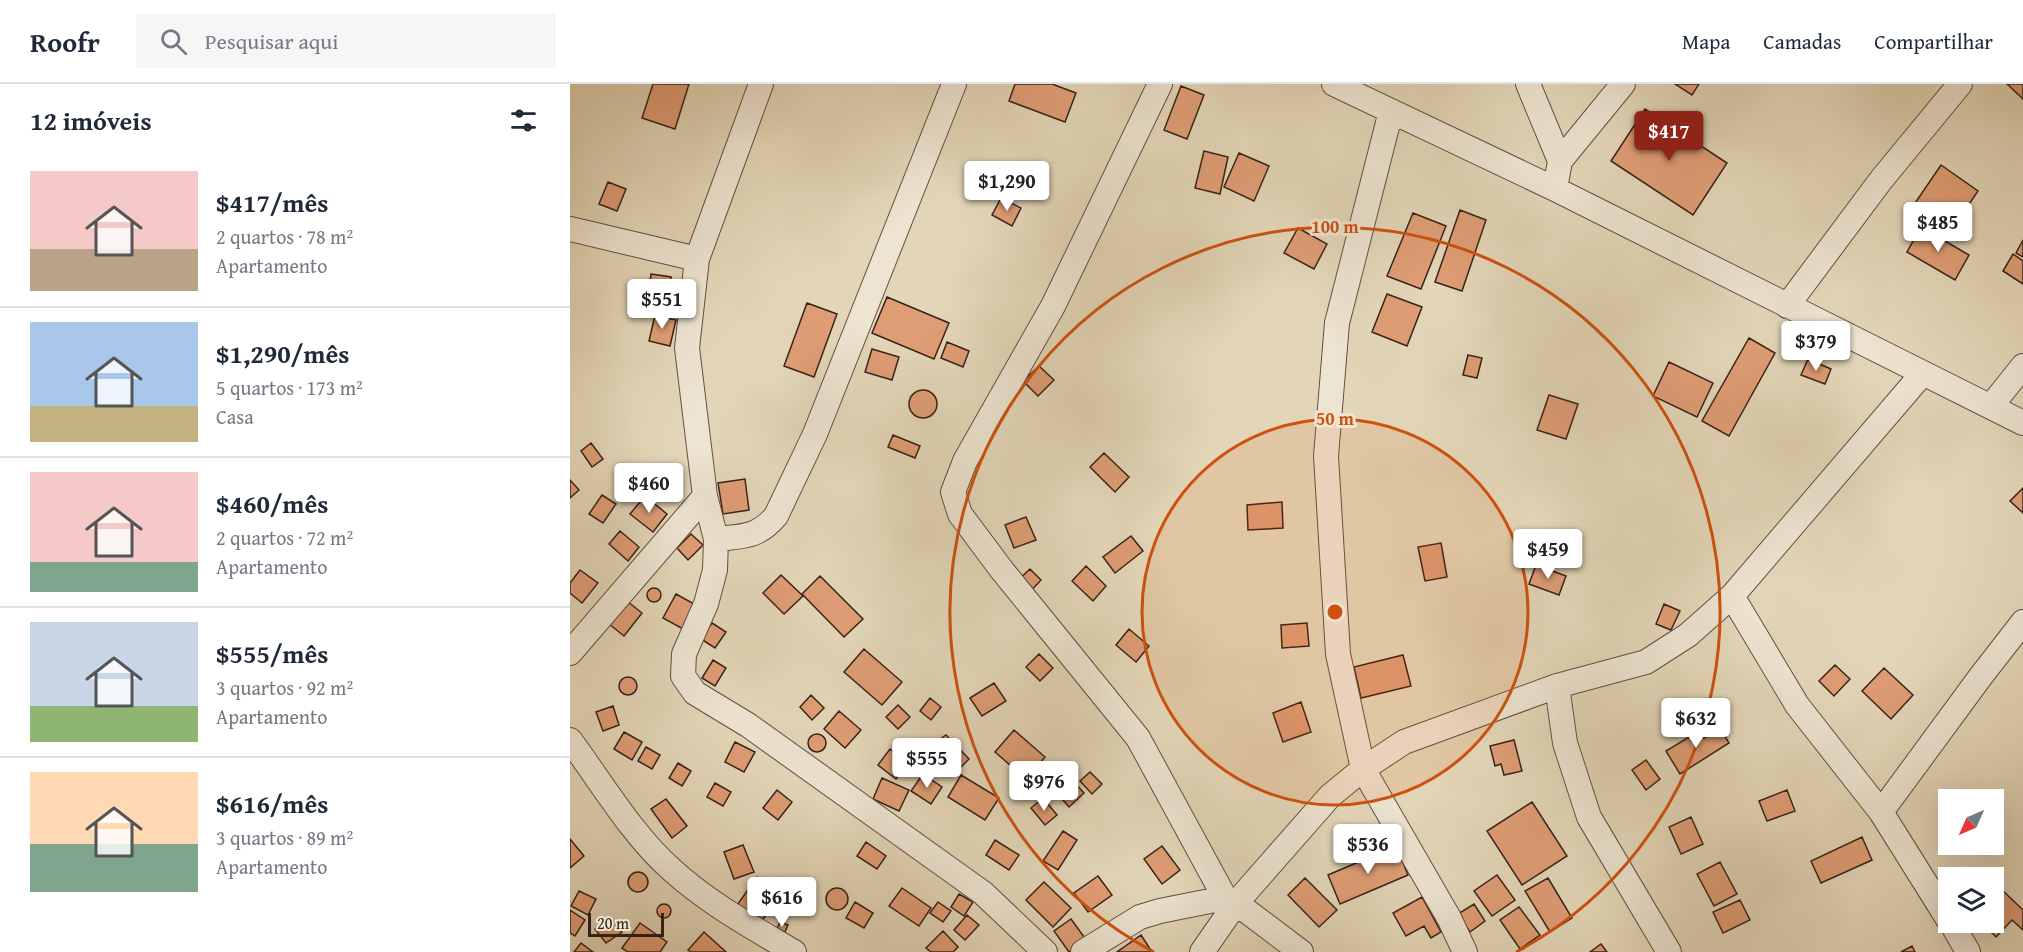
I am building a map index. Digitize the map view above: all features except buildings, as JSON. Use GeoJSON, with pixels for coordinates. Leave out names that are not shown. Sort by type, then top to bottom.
{"type":"FeatureCollection","features":[{"type":"Feature","properties":{"kind":"street"},"geometry":{"type":"LineString","coordinates":[[761,84],[697,259],[687,348],[705,496],[717,539],[714,570],[706,603],[684,654],[683,676],[695,693],[748,725],[983,893],[1046,952]]}},
{"type":"Feature","properties":{"kind":"street"},"geometry":{"type":"LineString","coordinates":[[717,539],[754,535],[776,516],[815,434],[954,84]]}},
{"type":"Feature","properties":{"kind":"street"},"geometry":{"type":"LineString","coordinates":[[1160,84],[1053,306],[965,461],[953,492],[960,514],[1000,569],[1138,738],[1230,900],[1301,952]]}},
{"type":"Feature","properties":{"kind":"street"},"geometry":{"type":"LineString","coordinates":[[1334,84],[1555,189],[2023,423]]}},
{"type":"Feature","properties":{"kind":"street"},"geometry":{"type":"LineString","coordinates":[[1528,84],[1560,161]]}},
{"type":"Feature","properties":{"kind":"street"},"geometry":{"type":"LineString","coordinates":[[1555,189],[1560,161],[1623,84]]}},
{"type":"Feature","properties":{"kind":"street"},"geometry":{"type":"LineString","coordinates":[[1787,306],[1881,180],[1960,84]]}},
{"type":"Feature","properties":{"kind":"street"},"geometry":{"type":"LineString","coordinates":[[1391,111],[1337,323],[1326,456],[1338,654],[1363,769],[1449,918],[1465,952]]}},
{"type":"Feature","properties":{"kind":"street"},"geometry":{"type":"LineString","coordinates":[[570,228],[697,259]]}},
{"type":"Feature","properties":{"kind":"street"},"geometry":{"type":"LineString","coordinates":[[1991,406],[2023,366]]}},
{"type":"Feature","properties":{"kind":"street"},"geometry":{"type":"LineString","coordinates":[[1202,952],[1230,900],[1329,796],[1363,769],[1404,742],[1557,686],[1646,662],[1688,635],[1732,596],[1923,373]]}},
{"type":"Feature","properties":{"kind":"street"},"geometry":{"type":"LineString","coordinates":[[570,652],[705,496]]}},
{"type":"Feature","properties":{"kind":"street"},"geometry":{"type":"LineString","coordinates":[[1732,596],[1797,705],[1881,812],[1938,902]]}},
{"type":"Feature","properties":{"kind":"street"},"geometry":{"type":"LineString","coordinates":[[1881,812],[2023,622]]}},
{"type":"Feature","properties":{"kind":"street"},"geometry":{"type":"LineString","coordinates":[[1557,686],[1565,743],[1589,817],[1669,952]]}},
{"type":"Feature","properties":{"kind":"street"},"geometry":{"type":"LineString","coordinates":[[570,740],[640,836],[671,870],[709,901],[794,952]]}},
{"type":"Feature","properties":{"kind":"street"},"geometry":{"type":"LineString","coordinates":[[1083,952],[1140,917],[1160,911],[1230,900]]}},
{"type":"Feature","properties":{"kind":"street"},"geometry":{"type":"LineString","coordinates":[[1957,933],[1968,952]]}}]}
